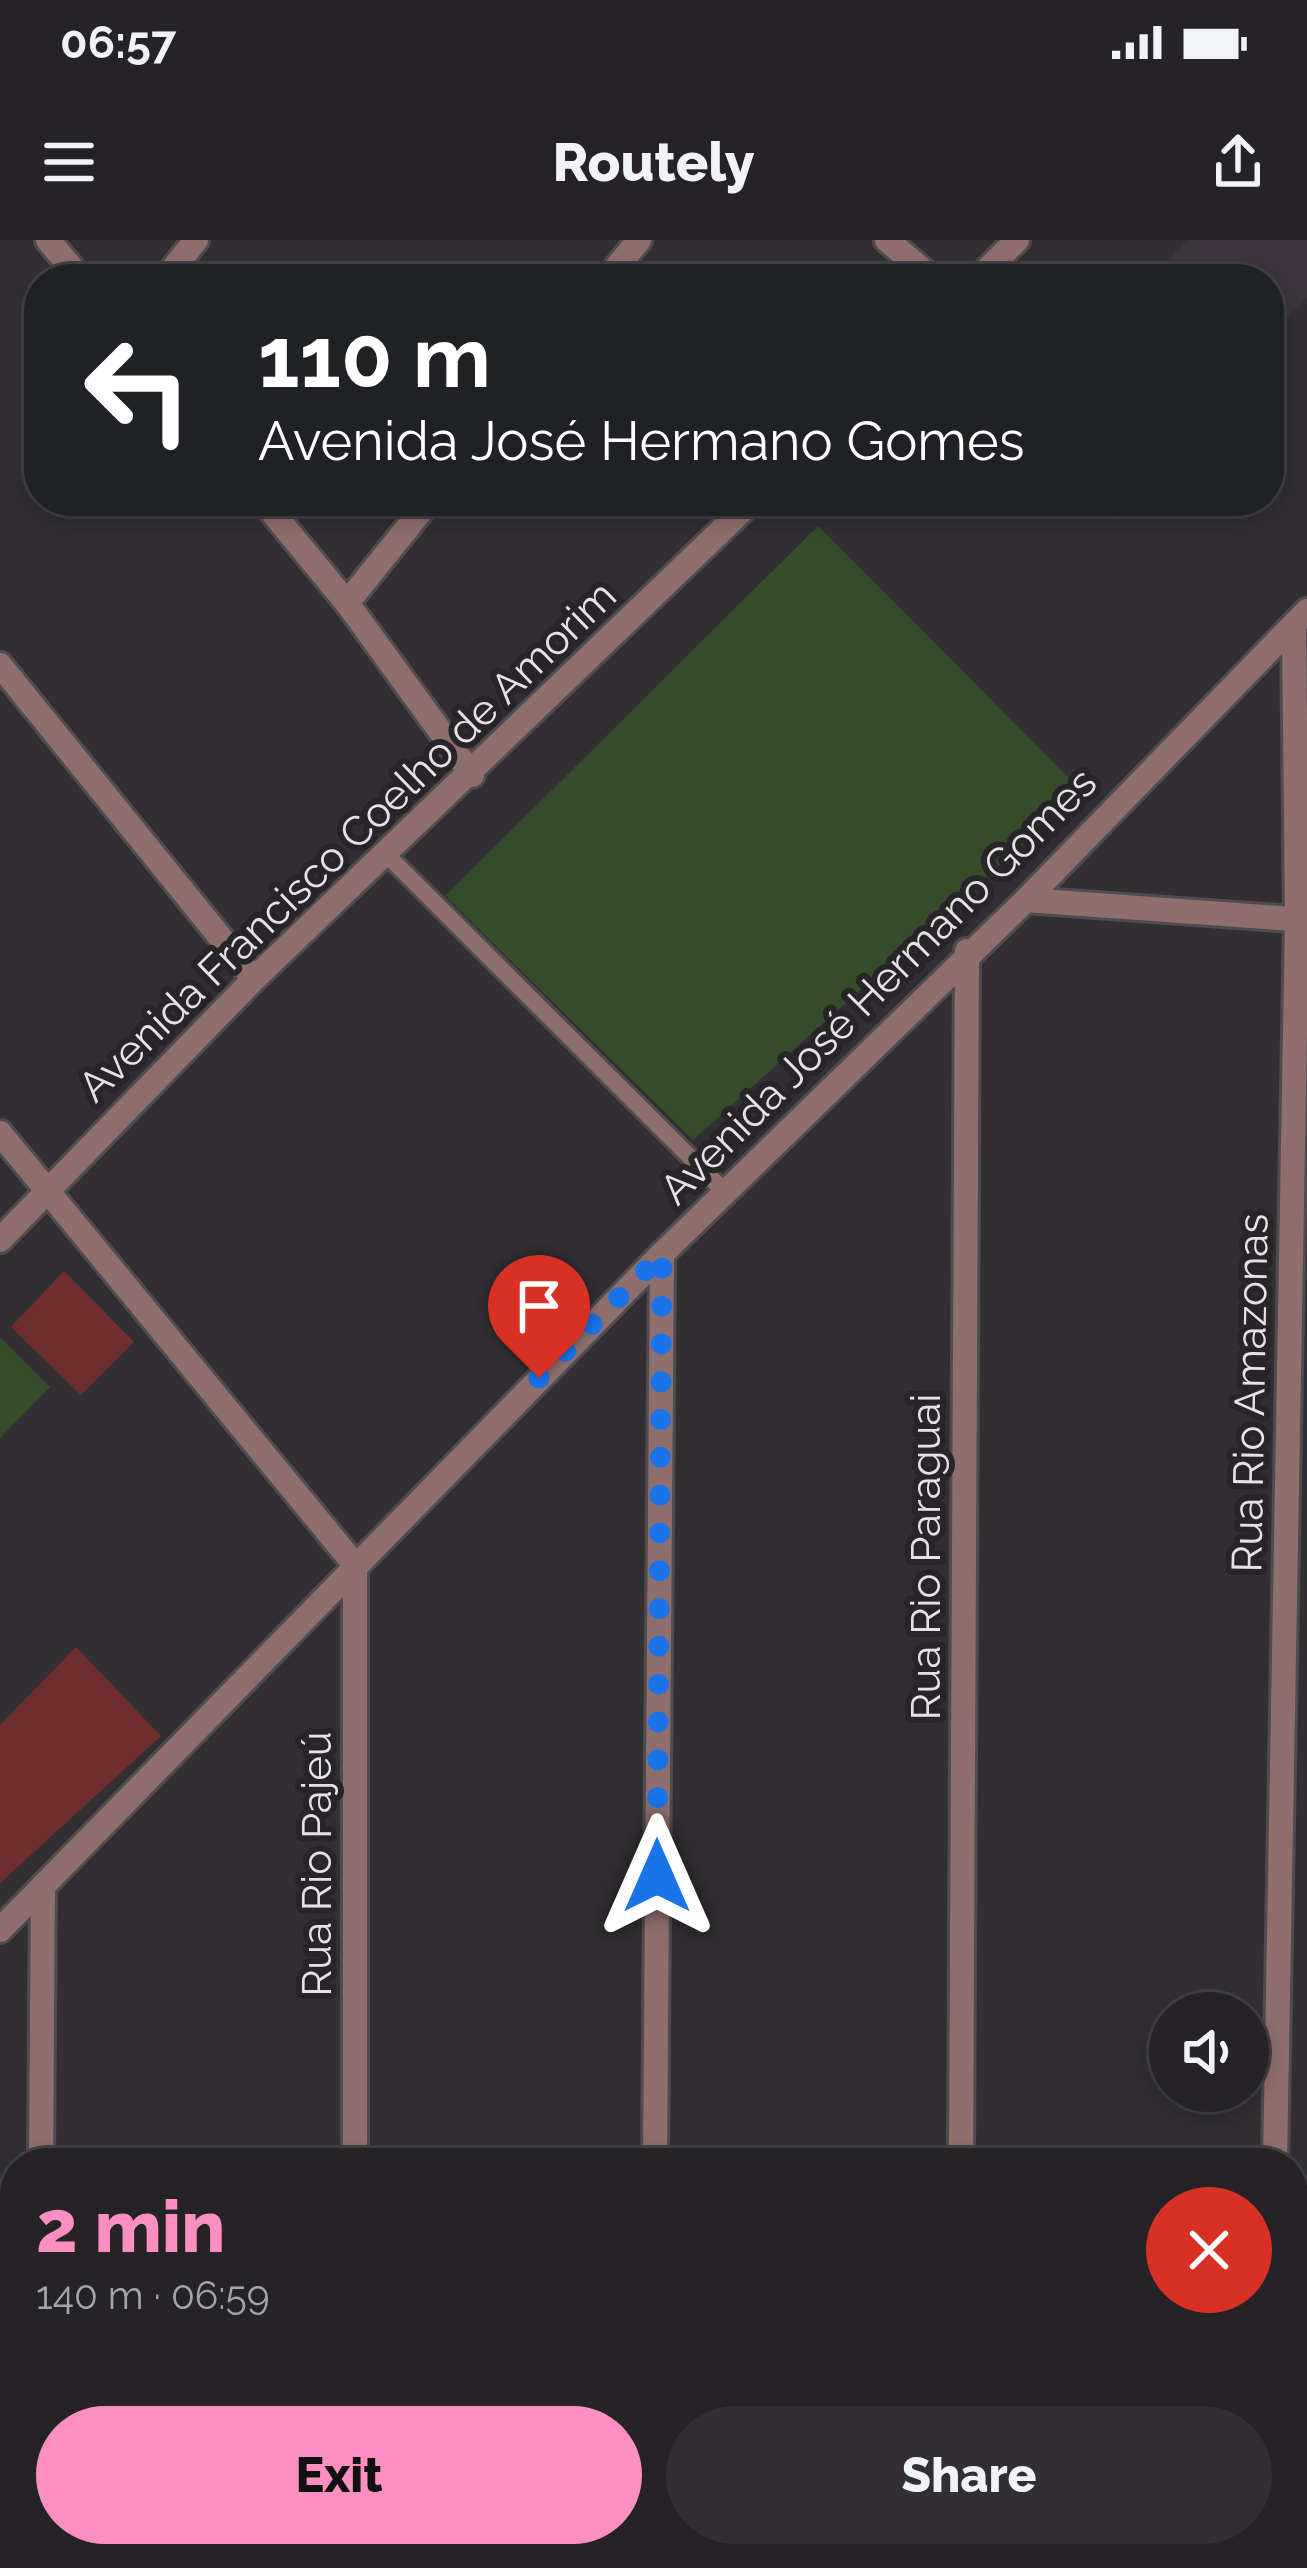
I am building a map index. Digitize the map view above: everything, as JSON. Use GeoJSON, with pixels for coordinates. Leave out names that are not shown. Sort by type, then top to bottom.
{"type":"FeatureCollection","features":[{"type":"Feature","properties":{"kind":"street"},"geometry":{"type":"LineString","coordinates":[[48,240],[68,264]]}},
{"type":"Feature","properties":{"kind":"street"},"geometry":{"type":"LineString","coordinates":[[177,264],[196,240]]}},
{"type":"Feature","properties":{"kind":"street"},"geometry":{"type":"LineString","coordinates":[[620,264],[639,240]]}},
{"type":"Feature","properties":{"kind":"street"},"geometry":{"type":"LineString","coordinates":[[887,240],[915,264]]}},
{"type":"Feature","properties":{"kind":"street"},"geometry":{"type":"LineString","coordinates":[[993,264],[1016,240]]}},
{"type":"Feature","properties":{"kind":"street"},"geometry":{"type":"LineString","coordinates":[[275,516],[347,603],[472,775]]}},
{"type":"Feature","properties":{"kind":"street"},"geometry":{"type":"LineString","coordinates":[[347,603],[417,516]]}},
{"type":"Feature","properties":{"kind":"street","name":"Avenida Francisco Coelho de Amorim"},"geometry":{"type":"LineString","coordinates":[[0,1240],[254,979],[472,775],[737,516]]}},
{"type":"Feature","properties":{"kind":"street","name":"Avenida José Hermano Gomes"},"geometry":{"type":"LineString","coordinates":[[0,1930],[662,1254],[968,951],[1026,900],[1300,618]]}},
{"type":"Feature","properties":{"kind":"street","name":"Rua Rio Amazonas"},"geometry":{"type":"LineString","coordinates":[[1275,2148],[1302,920],[1300,618]]}},
{"type":"Feature","properties":{"kind":"street"},"geometry":{"type":"LineString","coordinates":[[0,664],[254,979]]}},
{"type":"Feature","properties":{"kind":"street"},"geometry":{"type":"LineString","coordinates":[[1026,900],[1302,920]]}},
{"type":"Feature","properties":{"kind":"street","name":"Rua Rio Paraguai"},"geometry":{"type":"LineString","coordinates":[[961,2148],[968,951]]}},
{"type":"Feature","properties":{"kind":"street"},"geometry":{"type":"LineString","coordinates":[[0,1133],[355,1565]]}},
{"type":"Feature","properties":{"kind":"street"},"geometry":{"type":"LineString","coordinates":[[655,2148],[662,1254]]}},
{"type":"Feature","properties":{"kind":"street","name":"Rua Rio Pajeú"},"geometry":{"type":"LineString","coordinates":[[355,1565],[356,2148]]}},
{"type":"Feature","properties":{"kind":"street"},"geometry":{"type":"LineString","coordinates":[[41,2148],[43,1886]]}},
{"type":"Feature","properties":{"kind":"lane"},"geometry":{"type":"LineString","coordinates":[[386,855],[725,1192]]}},
{"type":"Feature","properties":{"kind":"shaded area"},"geometry":{"type":"Polygon","coordinates":[[[1188,240],[1307,240],[1307,298],[1284,320],[1284,264],[1164,264],[1188,240]]]}},
{"type":"Feature","properties":{"kind":"green space"},"geometry":{"type":"Polygon","coordinates":[[[818,526],[1082,791],[693,1140],[445,896],[818,526]]]}},
{"type":"Feature","properties":{"kind":"green space"},"geometry":{"type":"Polygon","coordinates":[[[0,1339],[50,1387],[0,1438],[0,1339]]]}},
{"type":"Feature","properties":{"kind":"building"},"geometry":{"type":"Polygon","coordinates":[[[64,1271],[134,1342],[81,1395],[11,1327],[64,1271]]]}},
{"type":"Feature","properties":{"kind":"building"},"geometry":{"type":"Polygon","coordinates":[[[76,1647],[161,1736],[0,1883],[0,1725],[76,1647]]]}},
{"type":"Feature","properties":{"kind":"route"},"geometry":{"type":"LineString","coordinates":[[539,1378],[662,1254],[657,1876]]}}]}
